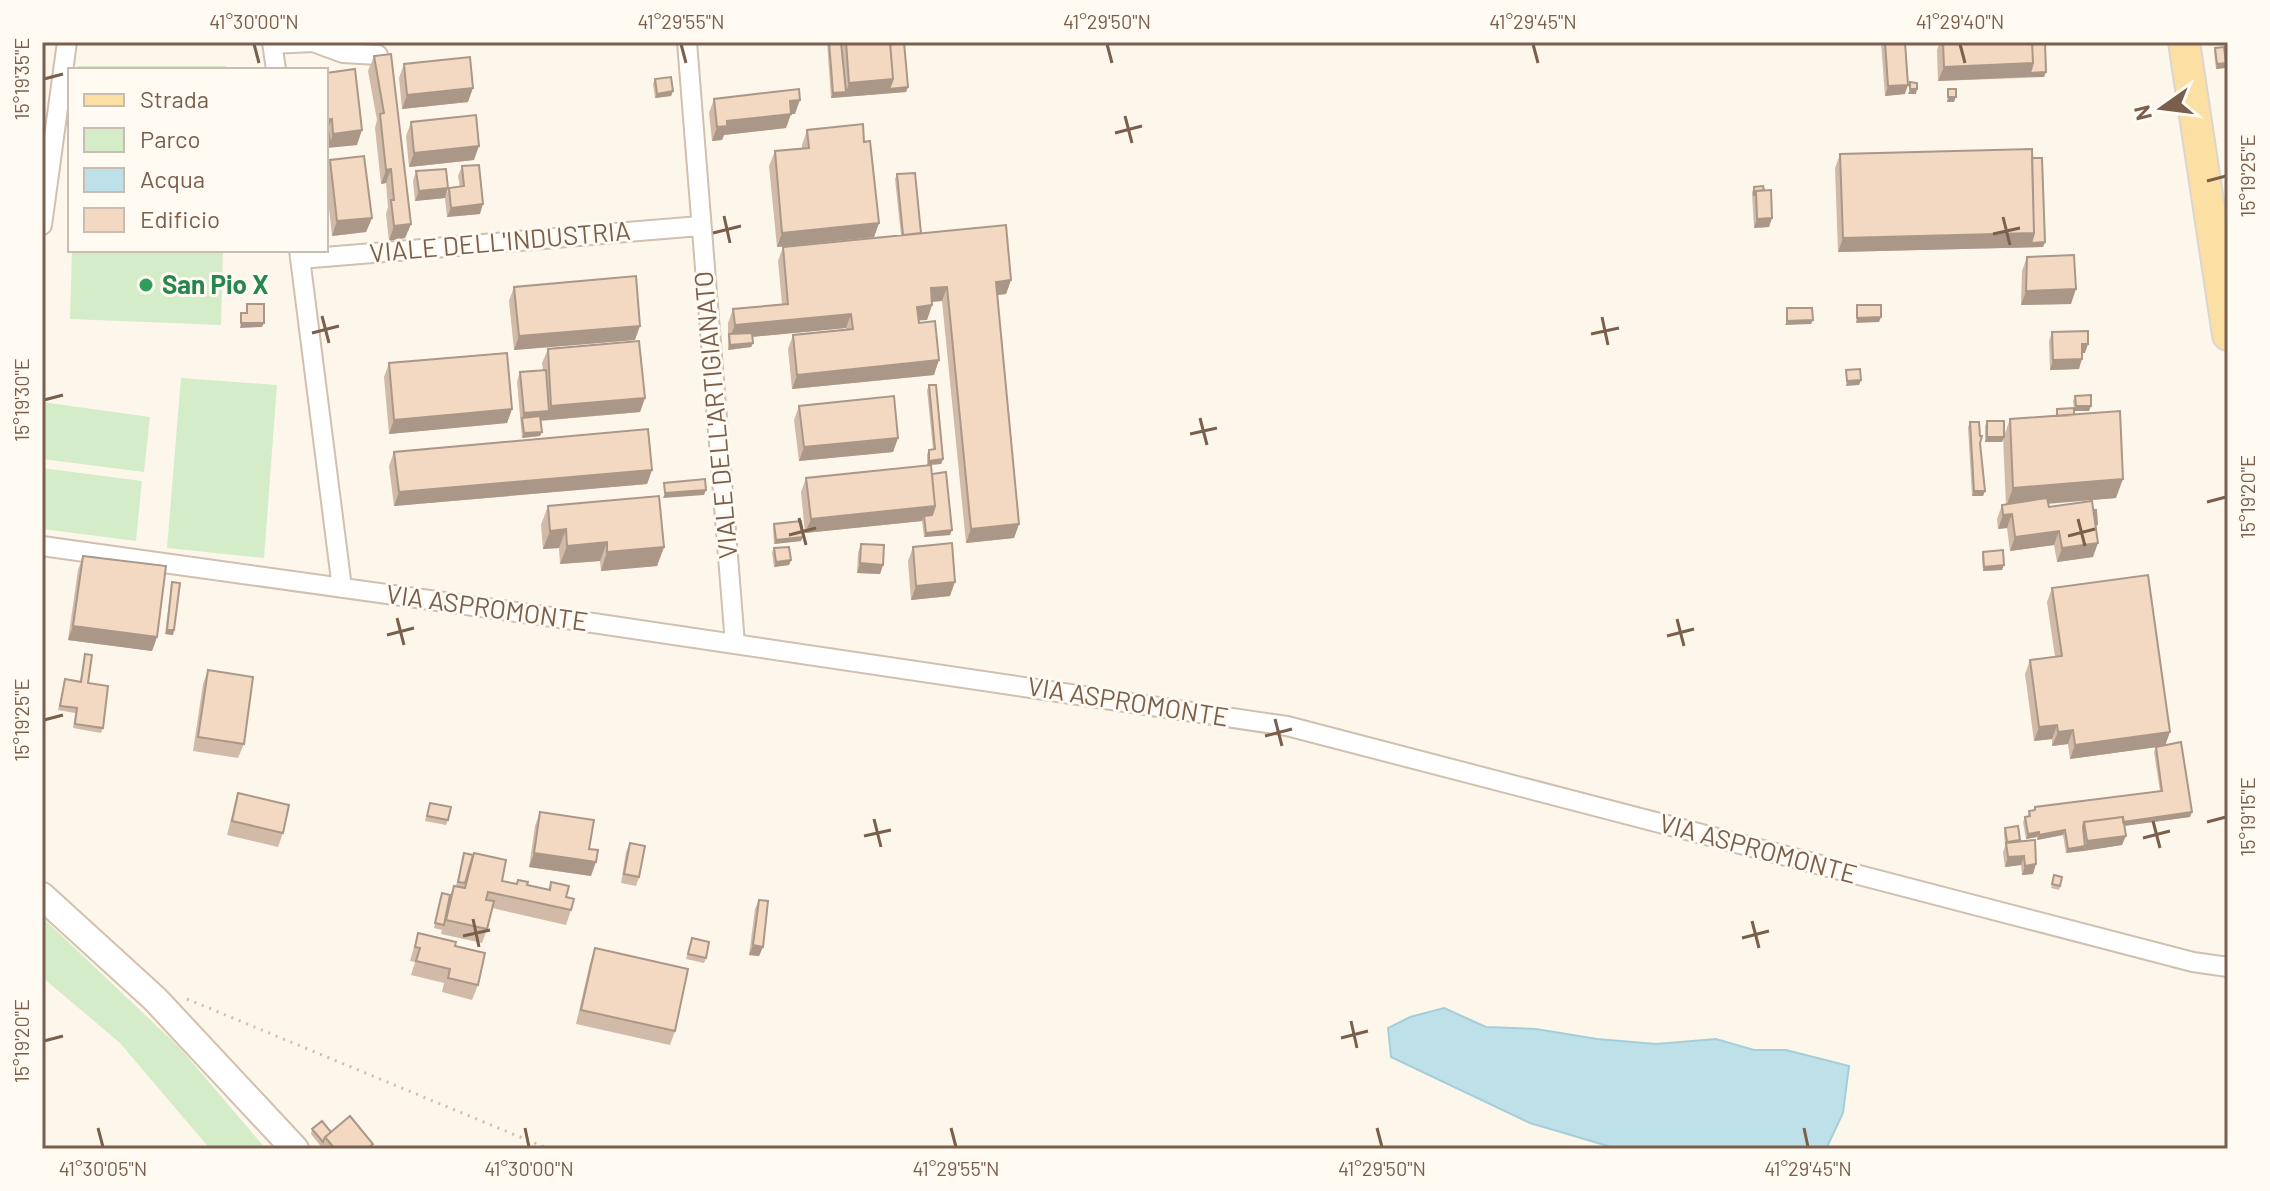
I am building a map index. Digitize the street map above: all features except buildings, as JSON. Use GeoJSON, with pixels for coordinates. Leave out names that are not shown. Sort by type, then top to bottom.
{"type":"FeatureCollection","features":[{"type":"Feature","properties":{"kind":"main road"},"geometry":{"type":"LineString","coordinates":[[2184,42],[2228,335]]}},
{"type":"Feature","properties":{"kind":"main road"},"geometry":{"type":"LineString","coordinates":[[42,896],[155,999],[295,1149]]}},
{"type":"Feature","properties":{"kind":"street"},"geometry":{"type":"LineString","coordinates":[[42,225],[67,42]]}},
{"type":"Feature","properties":{"kind":"street"},"geometry":{"type":"LineString","coordinates":[[276,68],[272,43],[313,42],[343,53],[378,55]]}},
{"type":"Feature","properties":{"kind":"street","name":"VIALE DELL'ARTIGIANATO"},"geometry":{"type":"LineString","coordinates":[[687,42],[735,644]]}},
{"type":"Feature","properties":{"kind":"street","name":"VIALE DELL'INDUSTRIA"},"geometry":{"type":"LineString","coordinates":[[300,254],[700,226]]}},
{"type":"Feature","properties":{"kind":"street"},"geometry":{"type":"LineString","coordinates":[[300,254],[342,588]]}},
{"type":"Feature","properties":{"kind":"street","name":"VIA ASPROMONTE"},"geometry":{"type":"LineString","coordinates":[[42,546],[1287,726],[2193,962],[2228,975]]}},
{"type":"Feature","properties":{"kind":"street","name":"VIA ASPROMONTE"},"geometry":{"type":"LineString","coordinates":[[2193,962],[2228,967]]}},
{"type":"Feature","properties":{"kind":"path"},"geometry":{"type":"LineString","coordinates":[[155,999],[186,999],[549,1149]]}},
{"type":"Feature","properties":{"kind":"green space"},"geometry":{"type":"Polygon","coordinates":[[[77,66],[226,66],[226,68],[77,66]]]}},
{"type":"Feature","properties":{"kind":"green space","name":"San Pio X"},"geometry":{"type":"Polygon","coordinates":[[[72,252],[223,252],[221,325],[70,319],[72,252]]]}},
{"type":"Feature","properties":{"kind":"green space"},"geometry":{"type":"Polygon","coordinates":[[[181,378],[277,385],[264,558],[167,548],[181,378]]]}},
{"type":"Feature","properties":{"kind":"green space"},"geometry":{"type":"Polygon","coordinates":[[[42,402],[150,417],[144,472],[42,459],[42,402]]]}},
{"type":"Feature","properties":{"kind":"green space"},"geometry":{"type":"Polygon","coordinates":[[[42,468],[142,481],[136,541],[42,529],[42,468]]]}},
{"type":"Feature","properties":{"kind":"green space"},"geometry":{"type":"Polygon","coordinates":[[[42,917],[180,1048],[266,1149],[210,1149],[120,1043],[42,977],[42,917]]]}},
{"type":"Feature","properties":{"kind":"water"},"geometry":{"type":"Polygon","coordinates":[[[1444,1008],[1486,1027],[1536,1029],[1656,1044],[1716,1039],[1754,1050],[1786,1050],[1849,1066],[1843,1113],[1826,1149],[1618,1149],[1530,1123],[1391,1057],[1388,1028],[1410,1017],[1444,1008]]]}},
{"type":"Feature","properties":{"kind":"place","name":"San Pio X"},"geometry":{"type":"Point","coordinates":[146,285]}}]}
